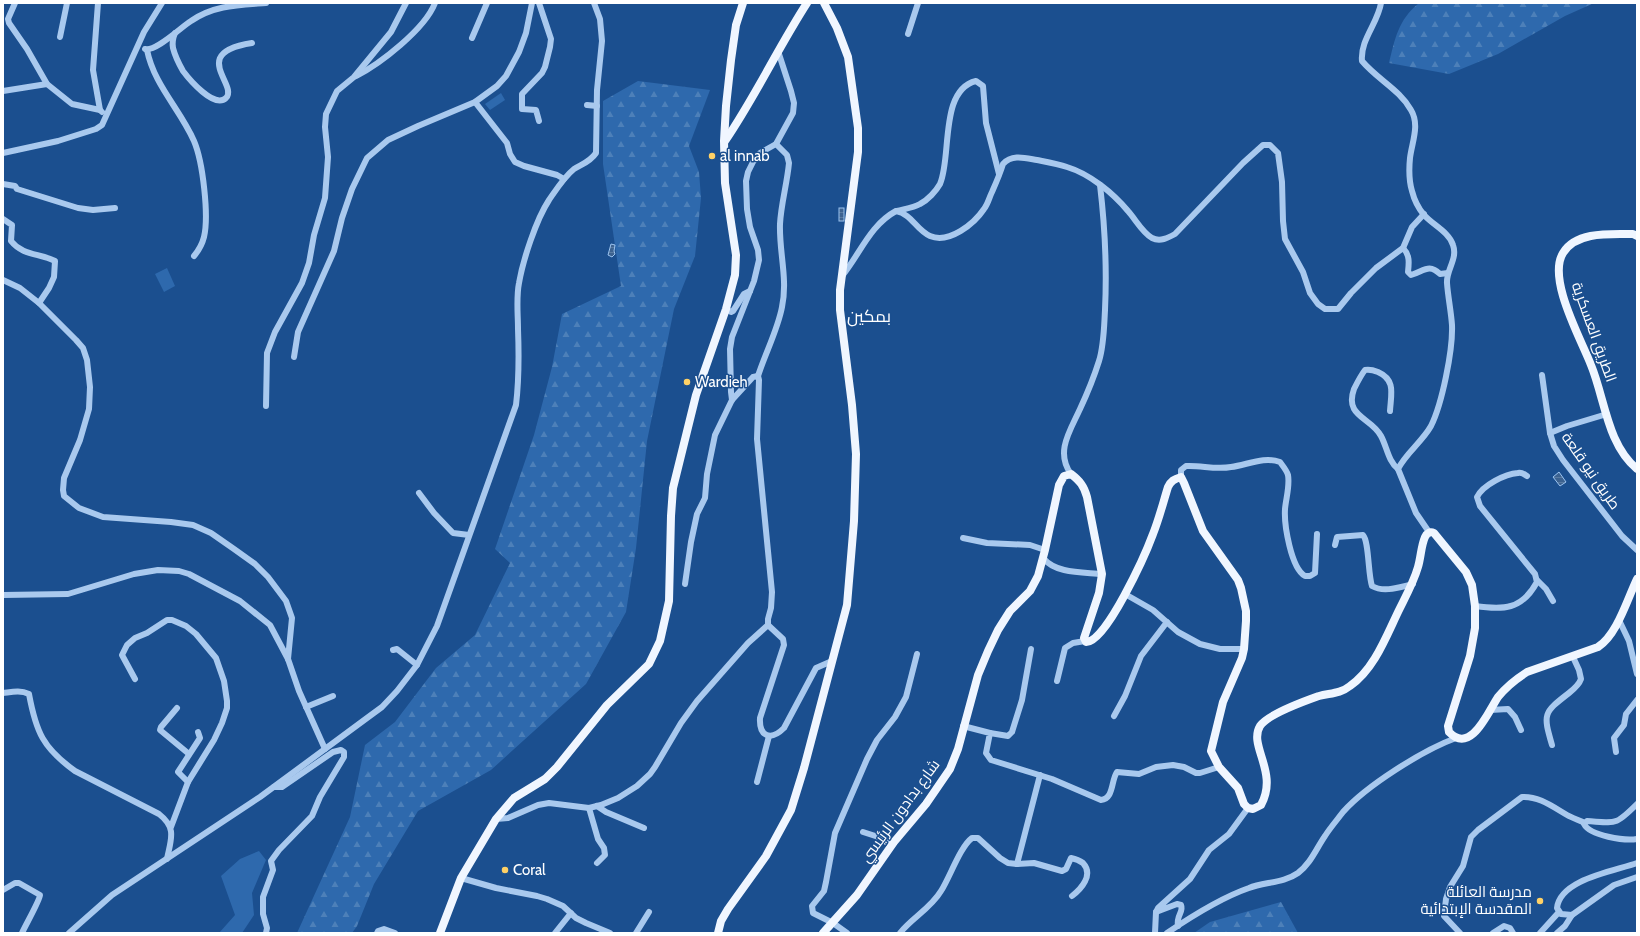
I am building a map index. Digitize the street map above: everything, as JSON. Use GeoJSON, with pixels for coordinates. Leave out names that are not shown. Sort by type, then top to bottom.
{"type":"FeatureCollection","features":[{"type":"Feature","properties":{"kind":"main road"},"geometry":{"type":"LineString","coordinates":[[440,933],[462,878],[496,819],[514,798],[545,779],[554,770],[607,706],[649,664],[657,650],[665,623],[669,601],[670,516],[673,488],[696,394],[726,309],[735,275],[736,255],[725,183],[724,141],[731,60],[736,25],[743,3]]}},
{"type":"Feature","properties":{"kind":"main road"},"geometry":{"type":"LineString","coordinates":[[724,141],[755,95],[778,51],[807,3]]}},
{"type":"Feature","properties":{"kind":"main road"},"geometry":{"type":"LineString","coordinates":[[718,933],[721,921],[728,909],[766,856],[791,810],[804,768],[847,605],[855,500],[856,454],[854,418],[840,310],[840,290],[858,152],[858,128],[848,57],[837,28],[824,3]]}},
{"type":"Feature","properties":{"kind":"main road","name":"الطريق العسكرية"},"geometry":{"type":"LineString","coordinates":[[1637,236],[1633,234],[1607,233],[1593,235],[1582,239],[1566,249],[1561,257],[1559,265],[1561,288],[1566,306],[1591,364],[1616,441],[1626,457],[1637,469]]}},
{"type":"Feature","properties":{"kind":"main road"},"geometry":{"type":"LineString","coordinates":[[1072,474],[1081,482],[1087,497],[1102,574],[1099,593],[1089,620],[1084,638],[1085,641],[1091,642],[1099,635],[1115,613],[1153,534],[1168,487],[1174,480],[1181,477],[1189,492],[1203,531],[1234,573],[1241,588],[1246,621],[1244,649],[1242,658],[1223,702],[1212,752],[1213,757],[1219,767],[1238,788],[1244,804],[1248,808],[1253,809],[1261,805],[1267,790],[1266,770],[1257,741],[1258,732],[1261,725],[1269,717],[1278,712],[1318,697],[1340,692],[1352,685],[1374,659],[1413,584],[1420,562],[1424,538],[1429,532],[1438,536],[1466,572],[1472,585],[1475,606],[1475,628],[1470,656],[1448,726],[1449,732],[1456,738],[1463,739],[1474,734],[1499,696],[1517,678],[1527,672],[1573,657],[1603,644],[1619,620],[1637,579]]}},
{"type":"Feature","properties":{"kind":"main road","name":"شارع بدادون الرئيسي"},"geometry":{"type":"LineString","coordinates":[[823,933],[857,895],[894,842],[926,804],[950,769],[958,749],[978,675],[998,630],[1010,611],[1030,591],[1038,576],[1060,480],[1064,476],[1072,474]]}},
{"type":"Feature","properties":{"kind":"street"},"geometry":{"type":"LineString","coordinates":[[15,3],[8,19],[9,23],[27,49],[47,84],[72,104],[100,110],[106,116]]}},
{"type":"Feature","properties":{"kind":"street"},"geometry":{"type":"LineString","coordinates":[[60,37],[67,3]]}},
{"type":"Feature","properties":{"kind":"street"},"geometry":{"type":"LineString","coordinates":[[98,3],[93,70],[100,110]]}},
{"type":"Feature","properties":{"kind":"street"},"geometry":{"type":"LineString","coordinates":[[3,152],[58,141],[96,130],[102,125],[144,32],[162,3]]}},
{"type":"Feature","properties":{"kind":"street"},"geometry":{"type":"LineString","coordinates":[[147,50],[161,43],[192,20],[212,10],[225,6],[266,3]]}},
{"type":"Feature","properties":{"kind":"street"},"geometry":{"type":"LineString","coordinates":[[354,77],[391,32],[406,3]]}},
{"type":"Feature","properties":{"kind":"street"},"geometry":{"type":"LineString","coordinates":[[266,406],[267,353],[275,332],[302,283],[309,263],[314,235],[325,198],[328,157],[325,127],[326,114],[337,91],[354,77],[377,63],[404,41],[428,16],[435,3]]}},
{"type":"Feature","properties":{"kind":"street"},"geometry":{"type":"LineString","coordinates":[[472,38],[487,3]]}},
{"type":"Feature","properties":{"kind":"street"},"geometry":{"type":"LineString","coordinates":[[294,357],[298,332],[334,252],[342,218],[352,189],[357,175],[367,158],[388,140],[475,102],[497,86],[506,76],[523,42],[532,3]]}},
{"type":"Feature","properties":{"kind":"street"},"geometry":{"type":"LineString","coordinates":[[539,3],[551,39],[550,47],[542,73],[522,94],[522,109],[536,110],[539,121]]}},
{"type":"Feature","properties":{"kind":"street"},"geometry":{"type":"LineString","coordinates":[[69,933],[112,895],[218,826],[274,787],[382,707],[417,665],[437,626],[516,405],[519,382],[519,283],[533,234],[541,214],[564,180],[574,169],[589,161],[596,153],[597,106],[602,41],[600,19],[594,3]]}},
{"type":"Feature","properties":{"kind":"street"},"geometry":{"type":"LineString","coordinates":[[908,34],[918,3]]}},
{"type":"Feature","properties":{"kind":"street"},"geometry":{"type":"LineString","coordinates":[[1381,3],[1378,18],[1364,46],[1362,61],[1401,97],[1412,112],[1416,128],[1410,159],[1411,186],[1415,199],[1424,214],[1438,226],[1453,244],[1454,259],[1448,273],[1447,282],[1452,326],[1452,344],[1438,409],[1427,431],[1398,469]]}},
{"type":"Feature","properties":{"kind":"street"},"geometry":{"type":"LineString","coordinates":[[175,33],[173,48],[183,70],[193,83],[207,95],[216,100],[224,99],[227,97],[228,92],[218,65],[219,58],[232,48],[252,43]]}},
{"type":"Feature","properties":{"kind":"street"},"geometry":{"type":"LineString","coordinates":[[138,46],[147,50]]}},
{"type":"Feature","properties":{"kind":"street"},"geometry":{"type":"LineString","coordinates":[[147,50],[149,62],[156,79],[194,141],[198,153],[206,206],[204,236],[201,247],[194,256]]}},
{"type":"Feature","properties":{"kind":"street"},"geometry":{"type":"LineString","coordinates":[[732,400],[731,344],[757,272],[759,256],[750,227],[747,209],[746,181],[753,162],[760,153],[776,144],[793,113],[794,103],[778,51]]}},
{"type":"Feature","properties":{"kind":"street"},"geometry":{"type":"LineString","coordinates":[[842,276],[856,258],[868,236],[890,214],[920,204],[930,196],[939,185],[943,175],[948,133],[954,105],[958,95],[970,82],[976,81],[983,86],[986,123],[999,176]]}},
{"type":"Feature","properties":{"kind":"street"},"geometry":{"type":"LineString","coordinates":[[3,91],[47,84]]}},
{"type":"Feature","properties":{"kind":"street"},"geometry":{"type":"LineString","coordinates":[[475,102],[507,143],[510,154],[515,162],[557,175],[564,180]]}},
{"type":"Feature","properties":{"kind":"street"},"geometry":{"type":"LineString","coordinates":[[587,105],[597,106]]}},
{"type":"Feature","properties":{"kind":"street"},"geometry":{"type":"LineString","coordinates":[[776,144],[786,155],[789,163],[780,223],[780,238],[785,278],[784,294],[780,316],[758,376],[757,439],[772,592],[768,625],[783,639],[784,645],[760,718],[759,725],[761,730],[766,735],[769,736],[778,734],[784,728],[816,668],[832,661]]}},
{"type":"Feature","properties":{"kind":"street"},"geometry":{"type":"LineString","coordinates":[[896,211],[905,214],[919,229],[931,236],[944,238],[950,236],[969,224],[985,209],[1003,164],[1008,159],[1024,158],[1067,166],[1086,175],[1100,185],[1129,211],[1145,232],[1153,238],[1159,240],[1167,239],[1175,234],[1243,163],[1263,145],[1270,145],[1278,153],[1285,238],[1303,272],[1310,293],[1318,304],[1325,309],[1338,309],[1351,292],[1376,268],[1403,248],[1412,227],[1424,214]]}},
{"type":"Feature","properties":{"kind":"street"},"geometry":{"type":"LineString","coordinates":[[3,184],[15,186],[17,189],[78,208],[93,210],[115,208]]}},
{"type":"Feature","properties":{"kind":"street"},"geometry":{"type":"LineString","coordinates":[[1072,474],[1066,463],[1064,443],[1099,361],[1104,332],[1106,273],[1104,217],[1100,185]]}},
{"type":"Feature","properties":{"kind":"street"},"geometry":{"type":"LineString","coordinates":[[3,219],[12,225],[11,241],[15,247],[33,255],[44,256],[55,261],[54,277],[39,303]]}},
{"type":"Feature","properties":{"kind":"street"},"geometry":{"type":"LineString","coordinates":[[1403,248],[1407,252],[1409,263],[1408,272],[1411,275],[1427,268],[1432,268],[1440,274],[1448,273]]}},
{"type":"Feature","properties":{"kind":"street"},"geometry":{"type":"LineString","coordinates":[[3,280],[20,288],[39,303],[83,348],[87,360],[90,387],[89,410],[80,440],[64,478],[64,496],[79,508],[103,517],[193,525],[212,533],[239,552],[255,564],[271,580],[286,601],[292,618],[288,659]]}},
{"type":"Feature","properties":{"kind":"street"},"geometry":{"type":"LineString","coordinates":[[726,309],[731,312],[733,311],[744,294],[750,291]]}},
{"type":"Feature","properties":{"kind":"street"},"geometry":{"type":"LineString","coordinates":[[1390,411],[1390,380],[1374,370],[1365,370],[1356,386],[1352,403],[1355,412],[1379,432],[1391,460],[1398,469],[1416,513],[1429,532]]}},
{"type":"Feature","properties":{"kind":"street","name":"طريق نيو قلعة"},"geometry":{"type":"LineString","coordinates":[[1542,375],[1550,433],[1554,446],[1563,460],[1622,536],[1637,550]]}},
{"type":"Feature","properties":{"kind":"street"},"geometry":{"type":"LineString","coordinates":[[685,584],[689,551],[696,516],[705,498],[713,441],[721,420],[732,400],[753,377],[758,376]]}},
{"type":"Feature","properties":{"kind":"street"},"geometry":{"type":"LineString","coordinates":[[1550,433],[1606,414]]}},
{"type":"Feature","properties":{"kind":"street"},"geometry":{"type":"LineString","coordinates":[[1181,477],[1181,470],[1186,466],[1216,469],[1267,459],[1280,462],[1287,474],[1288,488],[1285,511],[1292,556],[1297,568],[1305,576],[1310,576],[1315,572],[1317,534]]}},
{"type":"Feature","properties":{"kind":"street"},"geometry":{"type":"LineString","coordinates":[[1527,476],[1518,473],[1497,480],[1484,489],[1477,497],[1480,506],[1535,574],[1537,580],[1546,589],[1553,601]]}},
{"type":"Feature","properties":{"kind":"street"},"geometry":{"type":"LineString","coordinates":[[420,493],[434,513],[453,533],[469,536]]}},
{"type":"Feature","properties":{"kind":"street"},"geometry":{"type":"LineString","coordinates":[[1336,545],[1337,537],[1363,535],[1366,541],[1369,580],[1372,586],[1377,589],[1385,590],[1413,584]]}},
{"type":"Feature","properties":{"kind":"street"},"geometry":{"type":"LineString","coordinates":[[963,538],[987,543],[1030,545],[1044,554],[1050,564],[1063,569],[1083,573],[1102,574]]}},
{"type":"Feature","properties":{"kind":"street"},"geometry":{"type":"LineString","coordinates":[[3,595],[68,594],[134,574],[158,570],[179,571],[189,574],[240,602],[265,620],[272,628],[288,659],[306,707],[325,749]]}},
{"type":"Feature","properties":{"kind":"street"},"geometry":{"type":"LineString","coordinates":[[1475,606],[1496,609],[1508,608],[1522,600],[1533,590],[1537,580]]}},
{"type":"Feature","properties":{"kind":"street"},"geometry":{"type":"LineString","coordinates":[[1125,594],[1153,610],[1178,632],[1200,644],[1220,649],[1244,649]]}},
{"type":"Feature","properties":{"kind":"street"},"geometry":{"type":"LineString","coordinates":[[135,679],[122,654],[124,649],[135,638],[147,633],[167,620],[172,620],[186,626],[196,634],[216,658],[226,690],[227,708],[214,740],[188,782],[171,826],[172,834],[166,859]]}},
{"type":"Feature","properties":{"kind":"street"},"geometry":{"type":"LineString","coordinates":[[1619,620],[1629,641],[1637,674]]}},
{"type":"Feature","properties":{"kind":"street"},"geometry":{"type":"LineString","coordinates":[[1114,716],[1125,696],[1141,656],[1167,622]]}},
{"type":"Feature","properties":{"kind":"street"},"geometry":{"type":"LineString","coordinates":[[496,819],[508,818],[538,805],[550,803],[589,808],[618,798],[637,786],[650,774],[681,723],[697,701],[748,643],[768,625]]}},
{"type":"Feature","properties":{"kind":"street"},"geometry":{"type":"LineString","coordinates":[[1057,681],[1065,648],[1073,643],[1085,641]]}},
{"type":"Feature","properties":{"kind":"street"},"geometry":{"type":"LineString","coordinates":[[963,726],[1008,736],[1012,732],[1022,700],[1031,649]]}},
{"type":"Feature","properties":{"kind":"street"},"geometry":{"type":"LineString","coordinates":[[393,650],[397,650],[417,665]]}},
{"type":"Feature","properties":{"kind":"street"},"geometry":{"type":"LineString","coordinates":[[847,933],[833,923],[815,915],[812,910],[812,906],[824,891],[835,833],[877,740],[895,717],[906,697],[917,654]]}},
{"type":"Feature","properties":{"kind":"street"},"geometry":{"type":"LineString","coordinates":[[1552,745],[1545,723],[1548,713],[1559,701],[1578,685],[1581,679],[1573,657]]}},
{"type":"Feature","properties":{"kind":"street"},"geometry":{"type":"LineString","coordinates":[[3,693],[23,691],[29,694],[36,727],[49,749],[62,762],[75,771],[159,814],[171,826]]}},
{"type":"Feature","properties":{"kind":"street"},"geometry":{"type":"LineString","coordinates":[[306,707],[333,696]]}},
{"type":"Feature","properties":{"kind":"street"},"geometry":{"type":"LineString","coordinates":[[1616,752],[1614,738],[1624,725],[1626,714],[1637,700]]}},
{"type":"Feature","properties":{"kind":"street"},"geometry":{"type":"LineString","coordinates":[[177,708],[161,726],[160,730],[189,754]]}},
{"type":"Feature","properties":{"kind":"street"},"geometry":{"type":"LineString","coordinates":[[1490,710],[1506,709],[1510,711],[1521,730]]}},
{"type":"Feature","properties":{"kind":"street"},"geometry":{"type":"LineString","coordinates":[[188,782],[178,772],[200,738],[198,732]]}},
{"type":"Feature","properties":{"kind":"street"},"geometry":{"type":"LineString","coordinates":[[990,733],[986,753],[991,760],[1040,774],[1101,800],[1105,800],[1110,792],[1113,779],[1117,772],[1139,774],[1156,767],[1173,765],[1184,767],[1196,773],[1200,773],[1219,767]]}},
{"type":"Feature","properties":{"kind":"street"},"geometry":{"type":"LineString","coordinates":[[757,782],[769,736]]}},
{"type":"Feature","properties":{"kind":"street"},"geometry":{"type":"LineString","coordinates":[[1167,933],[1236,893],[1250,887],[1297,874],[1310,860],[1325,835],[1356,799],[1405,765],[1445,742],[1456,738]]}},
{"type":"Feature","properties":{"kind":"street"},"geometry":{"type":"LineString","coordinates":[[172,750],[176,744]]}},
{"type":"Feature","properties":{"kind":"street"},"geometry":{"type":"LineString","coordinates":[[266,933],[267,928],[263,914],[263,897],[273,870],[271,861],[279,850],[312,816],[320,797],[344,757],[344,752],[341,750],[333,752],[282,787],[274,787]]}},
{"type":"Feature","properties":{"kind":"street"},"geometry":{"type":"LineString","coordinates":[[1017,864],[1040,774]]}},
{"type":"Feature","properties":{"kind":"street"},"geometry":{"type":"LineString","coordinates":[[1460,933],[1444,916],[1446,899],[1450,887],[1463,866],[1471,837],[1522,797],[1537,799],[1585,823],[1587,828],[1602,835],[1624,840],[1637,839]]}},
{"type":"Feature","properties":{"kind":"street"},"geometry":{"type":"LineString","coordinates":[[1585,823],[1588,820],[1612,823],[1625,816],[1637,804]]}},
{"type":"Feature","properties":{"kind":"street"},"geometry":{"type":"LineString","coordinates":[[597,806],[606,812],[644,828]]}},
{"type":"Feature","properties":{"kind":"street"},"geometry":{"type":"LineString","coordinates":[[589,808],[598,839],[604,848],[604,855],[597,863]]}},
{"type":"Feature","properties":{"kind":"street"},"geometry":{"type":"LineString","coordinates":[[1155,933],[1156,912],[1161,904],[1190,879],[1209,850],[1229,834],[1248,808]]}},
{"type":"Feature","properties":{"kind":"street"},"geometry":{"type":"LineString","coordinates":[[863,832],[894,842]]}},
{"type":"Feature","properties":{"kind":"street"},"geometry":{"type":"LineString","coordinates":[[900,933],[908,923],[935,900],[966,845],[972,838],[978,838],[1008,863],[1034,863],[1062,871],[1066,869],[1071,858],[1075,858],[1085,866],[1087,876],[1081,888],[1072,896]]}},
{"type":"Feature","properties":{"kind":"street"},"geometry":{"type":"LineString","coordinates":[[1558,912],[1557,906],[1560,900],[1568,890],[1576,884],[1606,871],[1637,863]]}},
{"type":"Feature","properties":{"kind":"street"},"geometry":{"type":"LineString","coordinates":[[1557,933],[1565,926],[1572,915],[1614,885],[1637,877]]}},
{"type":"Feature","properties":{"kind":"street"},"geometry":{"type":"LineString","coordinates":[[462,878],[496,888],[537,896],[562,906],[586,923],[610,933]]}},
{"type":"Feature","properties":{"kind":"street"},"geometry":{"type":"LineString","coordinates":[[3,890],[15,883],[19,883],[40,896],[39,902],[31,914],[22,933]]}},
{"type":"Feature","properties":{"kind":"street"},"geometry":{"type":"LineString","coordinates":[[1156,912],[1177,904],[1181,905],[1182,910],[1177,919],[1178,926]]}},
{"type":"Feature","properties":{"kind":"street"},"geometry":{"type":"LineString","coordinates":[[636,933],[650,912]]}},
{"type":"Feature","properties":{"kind":"street"},"geometry":{"type":"LineString","coordinates":[[1558,912],[1564,915],[1572,915]]}},
{"type":"Feature","properties":{"kind":"street"},"geometry":{"type":"LineString","coordinates":[[1540,933],[1558,912]]}},
{"type":"Feature","properties":{"kind":"street"},"geometry":{"type":"LineString","coordinates":[[555,933],[571,913]]}},
{"type":"Feature","properties":{"kind":"street"},"geometry":{"type":"LineString","coordinates":[[1493,933],[1504,926],[1510,928],[1514,933]]}},
{"type":"Feature","properties":{"kind":"street"},"geometry":{"type":"LineString","coordinates":[[376,933],[378,930],[384,929],[395,933]]}},
{"type":"Feature","properties":{"kind":"green space"},"geometry":{"type":"Polygon","coordinates":[[[1419,3],[1594,3],[1565,16],[1498,54],[1449,74],[1389,63],[1398,30],[1406,16],[1419,3]]]}},
{"type":"Feature","properties":{"kind":"green space"},"geometry":{"type":"Polygon","coordinates":[[[638,81],[710,90],[689,146],[699,172],[701,198],[695,256],[674,309],[647,441],[636,548],[626,612],[586,684],[491,770],[418,811],[374,884],[357,926],[352,933],[297,933],[350,817],[365,745],[395,722],[436,668],[475,635],[510,563],[495,549],[534,435],[552,367],[562,314],[621,286],[603,164],[603,101],[638,81]]]}},
{"type":"Feature","properties":{"kind":"green space"},"geometry":{"type":"Polygon","coordinates":[[[501,93],[505,100],[490,110],[485,104],[501,93]]]}},
{"type":"Feature","properties":{"kind":"green space"},"geometry":{"type":"Polygon","coordinates":[[[167,268],[175,286],[164,292],[155,274],[167,268]]]}},
{"type":"Feature","properties":{"kind":"green space"},"geometry":{"type":"Polygon","coordinates":[[[259,851],[266,860],[252,893],[254,915],[242,933],[219,933],[235,915],[221,876],[240,859],[259,851]]]}},
{"type":"Feature","properties":{"kind":"green space"},"geometry":{"type":"Polygon","coordinates":[[[1281,902],[1298,933],[1194,933],[1210,922],[1281,902]]]}},
{"type":"Feature","properties":{"kind":"shaded area"},"geometry":{"type":"Polygon","coordinates":[[[839,208],[844,208],[844,221],[839,221],[839,208]]]}},
{"type":"Feature","properties":{"kind":"shaded area"},"geometry":{"type":"Polygon","coordinates":[[[611,244],[615,245],[615,254],[612,257],[608,255],[611,244]]]}},
{"type":"Feature","properties":{"kind":"shaded area"},"geometry":{"type":"Polygon","coordinates":[[[1559,472],[1566,482],[1560,486],[1553,477],[1559,472]]]}},
{"type":"Feature","properties":{"kind":"place","name":"al innab"},"geometry":{"type":"Point","coordinates":[712,156]}},
{"type":"Feature","properties":{"kind":"place","name":"Wardieh"},"geometry":{"type":"Point","coordinates":[687,382]}},
{"type":"Feature","properties":{"kind":"place","name":"Coral"},"geometry":{"type":"Point","coordinates":[505,870]}},
{"type":"Feature","properties":{"kind":"place","name":"مدرسة العائلة المقدسة الإبتدائية"},"geometry":{"type":"Point","coordinates":[1540,901]}},
{"type":"Feature","properties":{"kind":"district","name":"بمكين"},"geometry":{"type":"Point","coordinates":[869,316]}}]}
